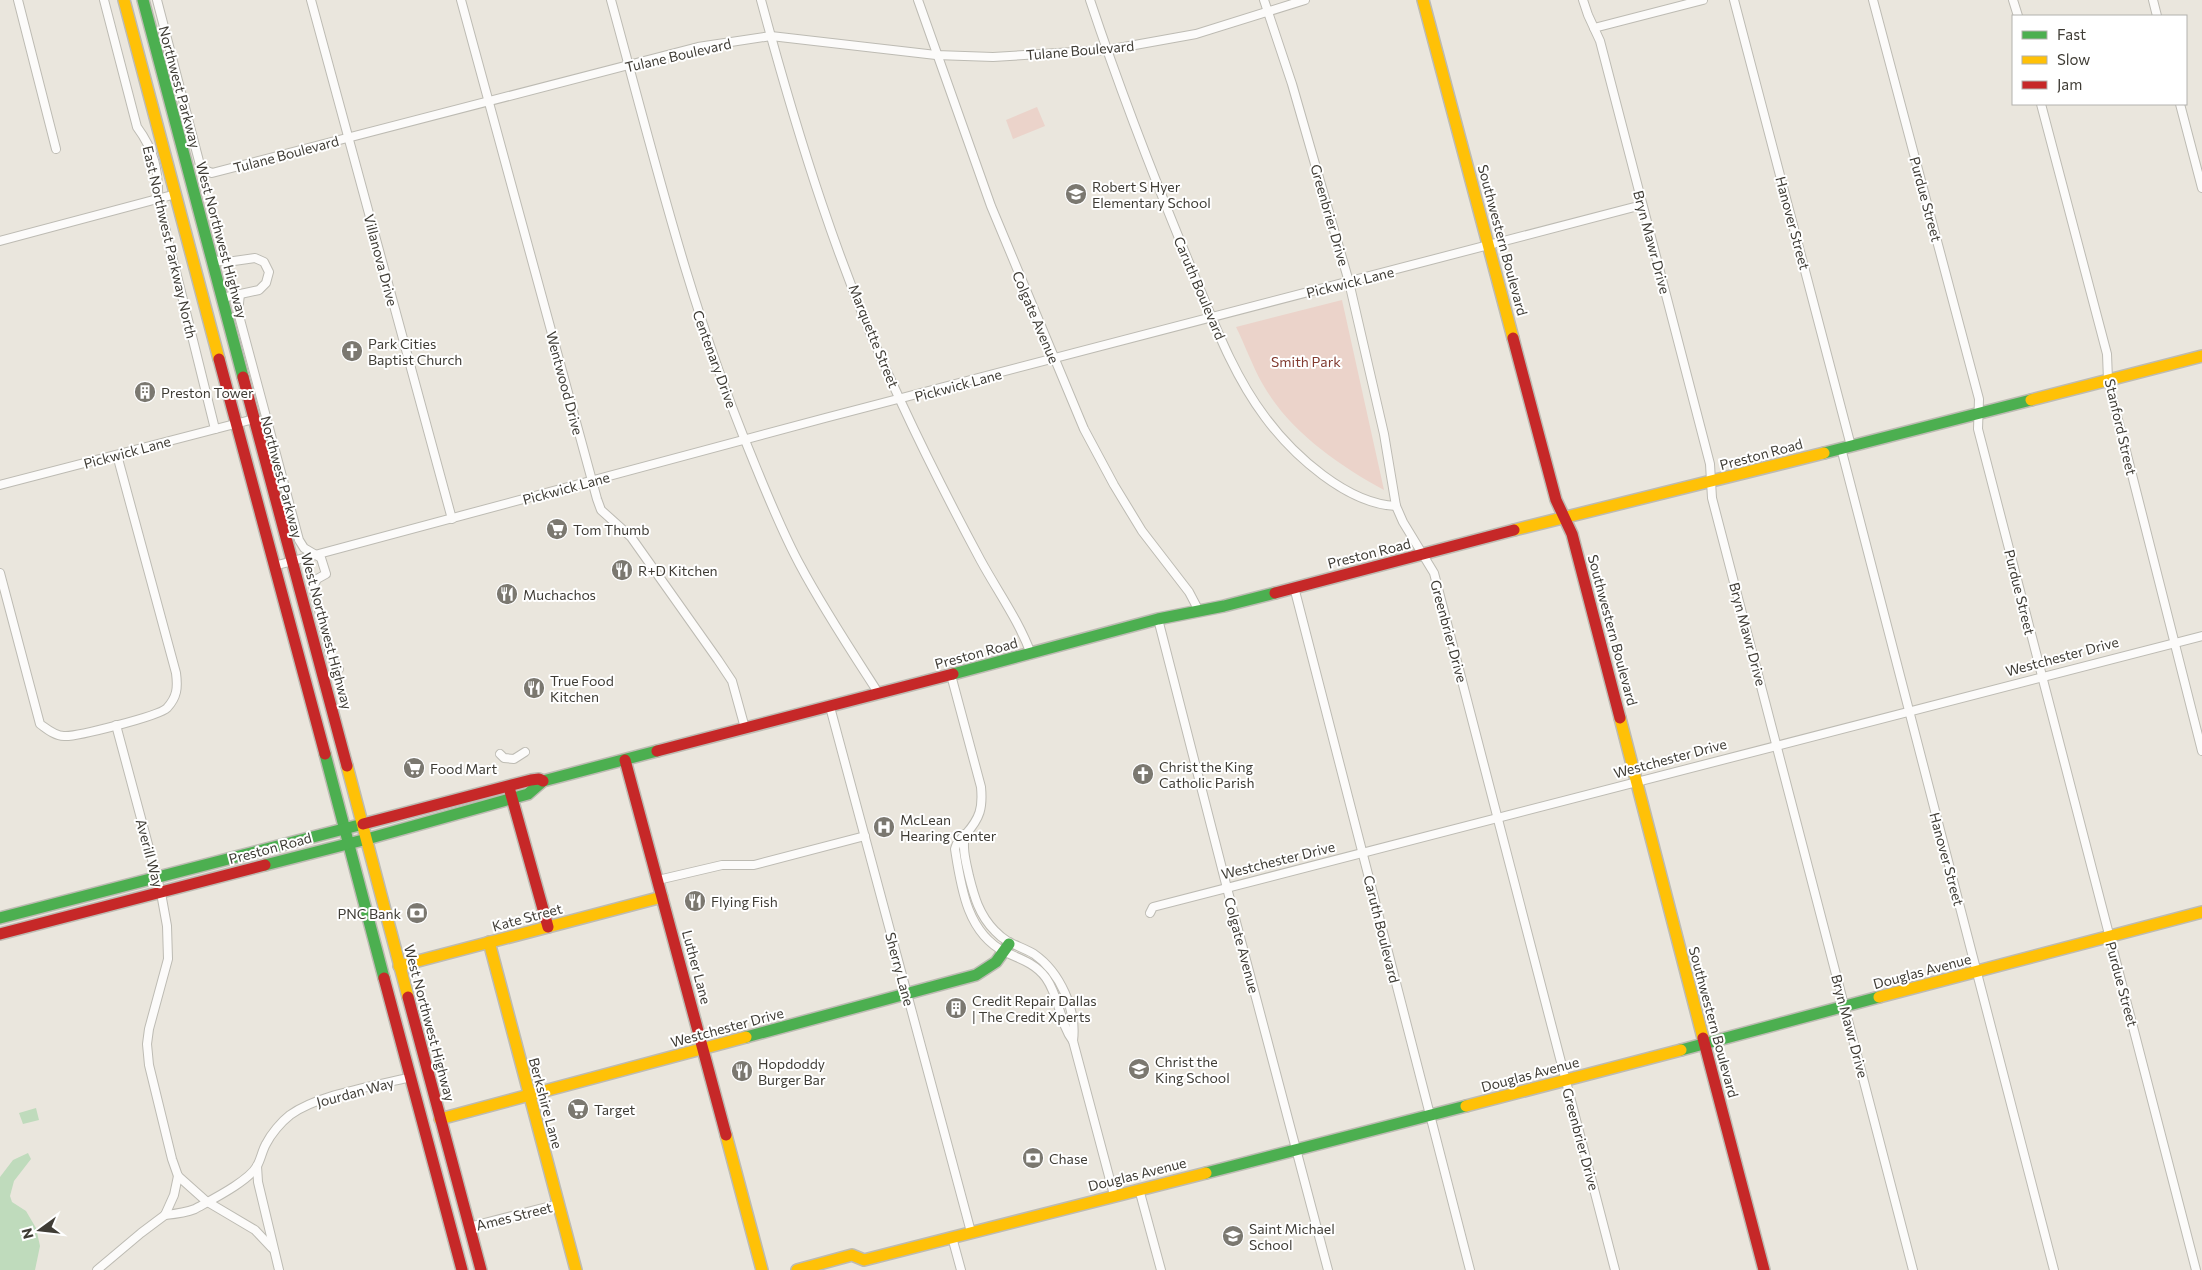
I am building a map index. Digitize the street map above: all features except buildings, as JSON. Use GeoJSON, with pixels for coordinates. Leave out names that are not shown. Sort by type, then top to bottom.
{"type":"FeatureCollection","features":[{"type":"Feature","properties":{"kind":"main road"},"geometry":{"type":"LineString","coordinates":[[124,0],[462,1270]]}},
{"type":"Feature","properties":{"kind":"main road","name":"West Northwest Highway"},"geometry":{"type":"LineString","coordinates":[[143,0],[481,1270]]}},
{"type":"Feature","properties":{"kind":"main road","name":"Southwestern Boulevard"},"geometry":{"type":"LineString","coordinates":[[1424,0],[1556,500],[1572,534],[1764,1270]]}},
{"type":"Feature","properties":{"kind":"main road"},"geometry":{"type":"LineString","coordinates":[[176,196],[188,212],[209,292],[215,297],[222,298]]}},
{"type":"Feature","properties":{"kind":"main road","name":"Preston Road"},"geometry":{"type":"LineString","coordinates":[[0,934],[367,839],[512,799],[528,794],[543,781],[1158,620],[1294,588],[1565,517],[1711,482],[2202,356]]}},
{"type":"Feature","properties":{"kind":"main road","name":"Luther Lane"},"geometry":{"type":"LineString","coordinates":[[625,760],[762,1270]]}},
{"type":"Feature","properties":{"kind":"main road","name":"Preston Road"},"geometry":{"type":"LineString","coordinates":[[0,918],[531,780],[539,779],[543,781]]}},
{"type":"Feature","properties":{"kind":"main road"},"geometry":{"type":"LineString","coordinates":[[517,814],[528,794],[531,780]]}},
{"type":"Feature","properties":{"kind":"main road"},"geometry":{"type":"LineString","coordinates":[[508,786],[548,927]]}},
{"type":"Feature","properties":{"kind":"main road","name":"Kate Street"},"geometry":{"type":"LineString","coordinates":[[399,966],[662,897]]}},
{"type":"Feature","properties":{"kind":"main road","name":"Douglas Avenue"},"geometry":{"type":"LineString","coordinates":[[797,1270],[852,1255],[861,1265],[952,1237],[1430,1116],[2202,912]]}},
{"type":"Feature","properties":{"kind":"main road","name":"Berkshire Lane"},"geometry":{"type":"LineString","coordinates":[[489,942],[528,1096],[576,1270]]}},
{"type":"Feature","properties":{"kind":"main road","name":"Westchester Drive"},"geometry":{"type":"LineString","coordinates":[[440,1119],[907,994],[989,970],[998,962],[1007,948]]}},
{"type":"Feature","properties":{"kind":"main road"},"geometry":{"type":"LineString","coordinates":[[398,1032],[411,1045],[428,1110],[430,1114],[440,1119]]}},
{"type":"Feature","properties":{"kind":"street"},"geometry":{"type":"LineString","coordinates":[[18,0],[56,149]]}},
{"type":"Feature","properties":{"kind":"street","name":"East Northwest Parkway North"},"geometry":{"type":"LineString","coordinates":[[104,0],[137,127],[149,143],[158,179],[158,199],[215,429]]}},
{"type":"Feature","properties":{"kind":"street","name":"Northwest Parkway"},"geometry":{"type":"LineString","coordinates":[[157,0],[200,165],[207,172]]}},
{"type":"Feature","properties":{"kind":"street","name":"Villanova Drive"},"geometry":{"type":"LineString","coordinates":[[311,0],[452,519]]}},
{"type":"Feature","properties":{"kind":"street","name":"Wentwood Drive"},"geometry":{"type":"LineString","coordinates":[[461,0],[591,482],[601,510],[631,537],[732,681],[745,728]]}},
{"type":"Feature","properties":{"kind":"street","name":"Centenary Drive"},"geometry":{"type":"LineString","coordinates":[[611,0],[690,288],[712,356],[744,440],[772,507],[800,565],[831,619],[879,694]]}},
{"type":"Feature","properties":{"kind":"street","name":"Marquette Street"},"geometry":{"type":"LineString","coordinates":[[761,0],[815,182],[871,333],[900,400],[960,523],[1025,638],[1031,654]]}},
{"type":"Feature","properties":{"kind":"street","name":"Colgate Avenue"},"geometry":{"type":"LineString","coordinates":[[918,0],[991,206],[1084,429],[1114,485],[1142,531],[1189,592],[1198,611]]}},
{"type":"Feature","properties":{"kind":"street","name":"Caruth Boulevard"},"geometry":{"type":"LineString","coordinates":[[1090,0],[1154,176],[1212,318],[1245,387],[1265,417],[1285,441],[1328,478],[1351,493],[1371,502],[1396,506]]}},
{"type":"Feature","properties":{"kind":"street","name":"Greenbrier Drive"},"geometry":{"type":"LineString","coordinates":[[1264,0],[1292,84],[1349,282],[1384,434],[1396,506],[1403,522],[1434,573],[1615,1270]]}},
{"type":"Feature","properties":{"kind":"street","name":"Tulane Boulevard"},"geometry":{"type":"LineString","coordinates":[[207,172],[215,173],[698,47],[771,36],[936,55],[992,57],[1107,50],[1196,34],[1305,0]]}},
{"type":"Feature","properties":{"kind":"street","name":"Bryn Mawr Drive"},"geometry":{"type":"LineString","coordinates":[[1583,0],[1600,41],[1710,464],[1712,498],[1913,1270]]}},
{"type":"Feature","properties":{"kind":"street"},"geometry":{"type":"LineString","coordinates":[[1594,28],[1703,0]]}},
{"type":"Feature","properties":{"kind":"street","name":"Hanover Street"},"geometry":{"type":"LineString","coordinates":[[1734,0],[1846,447],[1908,712],[2054,1270]]}},
{"type":"Feature","properties":{"kind":"street","name":"Purdue Street"},"geometry":{"type":"LineString","coordinates":[[1873,0],[1978,399],[1978,429],[2196,1270]]}},
{"type":"Feature","properties":{"kind":"street"},"geometry":{"type":"LineString","coordinates":[[2013,0],[2018,15]]}},
{"type":"Feature","properties":{"kind":"street"},"geometry":{"type":"LineString","coordinates":[[2152,0],[2157,15]]}},
{"type":"Feature","properties":{"kind":"street","name":"Stanford Street"},"geometry":{"type":"LineString","coordinates":[[2041,105],[2107,354],[2108,380],[2202,750]]}},
{"type":"Feature","properties":{"kind":"street"},"geometry":{"type":"LineString","coordinates":[[2180,105],[2202,188]]}},
{"type":"Feature","properties":{"kind":"street"},"geometry":{"type":"LineString","coordinates":[[0,241],[158,199],[176,196]]}},
{"type":"Feature","properties":{"kind":"street","name":"Pickwick Lane"},"geometry":{"type":"LineString","coordinates":[[274,566],[744,440],[1642,204]]}},
{"type":"Feature","properties":{"kind":"street"},"geometry":{"type":"LineString","coordinates":[[212,260],[228,262],[255,258],[264,262],[269,272],[266,283],[259,290],[222,298]]}},
{"type":"Feature","properties":{"kind":"street","name":"Northwest Parkway"},"geometry":{"type":"LineString","coordinates":[[240,294],[238,312],[299,540],[304,548],[318,554]]}},
{"type":"Feature","properties":{"kind":"street","name":"Pickwick Lane"},"geometry":{"type":"LineString","coordinates":[[0,485],[254,419]]}},
{"type":"Feature","properties":{"kind":"street"},"geometry":{"type":"LineString","coordinates":[[0,573],[40,724],[61,736],[69,736],[116,725],[166,710],[178,689],[174,666],[117,455]]}},
{"type":"Feature","properties":{"kind":"street"},"geometry":{"type":"LineString","coordinates":[[318,554],[326,574],[317,579],[313,587],[331,657],[339,669]]}},
{"type":"Feature","properties":{"kind":"street","name":"Caruth Boulevard"},"geometry":{"type":"LineString","coordinates":[[1294,588],[1470,1270]]}},
{"type":"Feature","properties":{"kind":"street","name":"Colgate Avenue"},"geometry":{"type":"LineString","coordinates":[[1158,620],[1226,888],[1328,1270]]}},
{"type":"Feature","properties":{"kind":"street","name":"Westchester Drive"},"geometry":{"type":"LineString","coordinates":[[1150,914],[1152,907],[2202,636]]}},
{"type":"Feature","properties":{"kind":"street"},"geometry":{"type":"LineString","coordinates":[[951,675],[981,787],[982,810],[965,834],[957,841],[955,849],[967,906],[977,927],[997,947],[1032,953],[1058,979],[1064,991],[1075,1029],[1073,1041],[1114,1195]]}},
{"type":"Feature","properties":{"kind":"street","name":"Sherry Lane"},"geometry":{"type":"LineString","coordinates":[[830,707],[971,1232]]}},
{"type":"Feature","properties":{"kind":"street","name":"Averill Way"},"geometry":{"type":"LineString","coordinates":[[116,725],[161,893],[167,926],[168,959],[149,1029],[147,1044],[149,1065],[172,1160],[178,1176],[206,1201],[255,1230],[272,1248]]}},
{"type":"Feature","properties":{"kind":"street"},"geometry":{"type":"LineString","coordinates":[[500,754],[504,758],[514,759],[525,752]]}},
{"type":"Feature","properties":{"kind":"street"},"geometry":{"type":"LineString","coordinates":[[965,834],[964,852],[976,902],[986,921],[1007,948]]}},
{"type":"Feature","properties":{"kind":"street"},"geometry":{"type":"LineString","coordinates":[[658,880],[716,866],[754,865],[865,836]]}},
{"type":"Feature","properties":{"kind":"street"},"geometry":{"type":"LineString","coordinates":[[977,927],[986,921]]}},
{"type":"Feature","properties":{"kind":"street","name":"Jourdan Way"},"geometry":{"type":"LineString","coordinates":[[97,1270],[165,1215],[180,1214],[194,1209],[245,1179],[257,1166],[265,1145],[276,1130],[289,1116],[304,1106],[322,1099],[411,1077]]}},
{"type":"Feature","properties":{"kind":"street","name":"Averill Way"},"geometry":{"type":"LineString","coordinates":[[257,1166],[258,1182],[272,1248],[279,1270]]}},
{"type":"Feature","properties":{"kind":"street"},"geometry":{"type":"LineString","coordinates":[[165,1215],[174,1195],[178,1176]]}},
{"type":"Feature","properties":{"kind":"street"},"geometry":{"type":"LineString","coordinates":[[1139,1189],[1161,1270]]}},
{"type":"Feature","properties":{"kind":"street","name":"Ames Street"},"geometry":{"type":"LineString","coordinates":[[469,1227],[559,1204]]}},
{"type":"Feature","properties":{"kind":"street"},"geometry":{"type":"LineString","coordinates":[[952,1237],[961,1270]]}},
{"type":"Feature","properties":{"kind":"green space"},"geometry":{"type":"Polygon","coordinates":[[[1037,107],[1045,126],[1013,139],[1006,120],[1037,107]]]}},
{"type":"Feature","properties":{"kind":"green space","name":"Smith Park"},"geometry":{"type":"Polygon","coordinates":[[[1342,300],[1384,490],[1349,469],[1316,445],[1286,416],[1262,383],[1236,327],[1342,300]]]}},
{"type":"Feature","properties":{"kind":"shaded area"},"geometry":{"type":"Polygon","coordinates":[[[36,1108],[39,1120],[23,1124],[19,1113],[36,1108]]]}},
{"type":"Feature","properties":{"kind":"shaded area"},"geometry":{"type":"Polygon","coordinates":[[[28,1153],[31,1159],[14,1181],[10,1196],[12,1202],[26,1211],[36,1228],[40,1246],[35,1270],[0,1270],[0,1177],[13,1160],[28,1153]]]}},
{"type":"Feature","properties":{"kind":"traffic: fast"},"geometry":{"type":"LineString","coordinates":[[143,0],[243,377]]}},
{"type":"Feature","properties":{"kind":"traffic: fast"},"geometry":{"type":"LineString","coordinates":[[1824,453],[2031,400]]}},
{"type":"Feature","properties":{"kind":"traffic: fast"},"geometry":{"type":"LineString","coordinates":[[953,674],[1158,619],[1224,606],[1275,593]]}},
{"type":"Feature","properties":{"kind":"traffic: fast"},"geometry":{"type":"LineString","coordinates":[[367,839],[528,794],[543,781],[657,751]]}},
{"type":"Feature","properties":{"kind":"traffic: fast"},"geometry":{"type":"LineString","coordinates":[[325,754],[384,978]]}},
{"type":"Feature","properties":{"kind":"traffic: fast"},"geometry":{"type":"LineString","coordinates":[[0,918],[363,824]]}},
{"type":"Feature","properties":{"kind":"traffic: fast"},"geometry":{"type":"LineString","coordinates":[[265,865],[367,839]]}},
{"type":"Feature","properties":{"kind":"traffic: fast"},"geometry":{"type":"LineString","coordinates":[[746,1037],[976,975],[996,962],[1009,944]]}},
{"type":"Feature","properties":{"kind":"traffic: fast"},"geometry":{"type":"LineString","coordinates":[[1681,1050],[1879,997]]}},
{"type":"Feature","properties":{"kind":"traffic: fast"},"geometry":{"type":"LineString","coordinates":[[1206,1173],[1466,1106]]}},
{"type":"Feature","properties":{"kind":"traffic: slow"},"geometry":{"type":"LineString","coordinates":[[124,0],[219,359]]}},
{"type":"Feature","properties":{"kind":"traffic: slow"},"geometry":{"type":"LineString","coordinates":[[1423,0],[1513,338]]}},
{"type":"Feature","properties":{"kind":"traffic: slow"},"geometry":{"type":"LineString","coordinates":[[2031,400],[2202,356]]}},
{"type":"Feature","properties":{"kind":"traffic: slow"},"geometry":{"type":"LineString","coordinates":[[1514,530],[1824,453]]}},
{"type":"Feature","properties":{"kind":"traffic: slow"},"geometry":{"type":"LineString","coordinates":[[1620,718],[1703,1038]]}},
{"type":"Feature","properties":{"kind":"traffic: slow"},"geometry":{"type":"LineString","coordinates":[[347,766],[408,997]]}},
{"type":"Feature","properties":{"kind":"traffic: slow"},"geometry":{"type":"LineString","coordinates":[[399,966],[662,897]]}},
{"type":"Feature","properties":{"kind":"traffic: slow"},"geometry":{"type":"LineString","coordinates":[[1879,997],[2202,912]]}},
{"type":"Feature","properties":{"kind":"traffic: slow"},"geometry":{"type":"LineString","coordinates":[[489,942],[576,1270]]}},
{"type":"Feature","properties":{"kind":"traffic: slow"},"geometry":{"type":"LineString","coordinates":[[440,1119],[746,1037]]}},
{"type":"Feature","properties":{"kind":"traffic: slow"},"geometry":{"type":"LineString","coordinates":[[1466,1106],[1681,1050]]}},
{"type":"Feature","properties":{"kind":"traffic: slow"},"geometry":{"type":"LineString","coordinates":[[726,1135],[762,1270]]}},
{"type":"Feature","properties":{"kind":"traffic: slow"},"geometry":{"type":"LineString","coordinates":[[797,1270],[852,1255],[864,1260],[1206,1173]]}},
{"type":"Feature","properties":{"kind":"traffic: jam"},"geometry":{"type":"LineString","coordinates":[[1513,338],[1556,500],[1572,534],[1620,718]]}},
{"type":"Feature","properties":{"kind":"traffic: jam"},"geometry":{"type":"LineString","coordinates":[[219,359],[325,754]]}},
{"type":"Feature","properties":{"kind":"traffic: jam"},"geometry":{"type":"LineString","coordinates":[[243,377],[347,766]]}},
{"type":"Feature","properties":{"kind":"traffic: jam"},"geometry":{"type":"LineString","coordinates":[[1275,593],[1514,530]]}},
{"type":"Feature","properties":{"kind":"traffic: jam"},"geometry":{"type":"LineString","coordinates":[[657,751],[953,674]]}},
{"type":"Feature","properties":{"kind":"traffic: jam"},"geometry":{"type":"LineString","coordinates":[[625,760],[726,1135]]}},
{"type":"Feature","properties":{"kind":"traffic: jam"},"geometry":{"type":"LineString","coordinates":[[363,824],[531,780],[539,779],[543,781]]}},
{"type":"Feature","properties":{"kind":"traffic: jam"},"geometry":{"type":"LineString","coordinates":[[510,791],[548,927]]}},
{"type":"Feature","properties":{"kind":"traffic: jam"},"geometry":{"type":"LineString","coordinates":[[0,934],[265,865]]}},
{"type":"Feature","properties":{"kind":"traffic: jam"},"geometry":{"type":"LineString","coordinates":[[384,978],[462,1270]]}},
{"type":"Feature","properties":{"kind":"traffic: jam"},"geometry":{"type":"LineString","coordinates":[[408,997],[481,1270]]}},
{"type":"Feature","properties":{"kind":"traffic: jam"},"geometry":{"type":"LineString","coordinates":[[1703,1038],[1764,1270]]}},
{"type":"Feature","properties":{"kind":"place","name":"Robert S Hyer Elementary School"},"geometry":{"type":"Point","coordinates":[1076,194]}},
{"type":"Feature","properties":{"kind":"place","name":"Park Cities Baptist Church"},"geometry":{"type":"Point","coordinates":[352,351]}},
{"type":"Feature","properties":{"kind":"place","name":"Preston Tower"},"geometry":{"type":"Point","coordinates":[145,392]}},
{"type":"Feature","properties":{"kind":"place","name":"Tom Thumb"},"geometry":{"type":"Point","coordinates":[557,529]}},
{"type":"Feature","properties":{"kind":"place","name":"R+D Kitchen"},"geometry":{"type":"Point","coordinates":[622,570]}},
{"type":"Feature","properties":{"kind":"place","name":"Muchachos"},"geometry":{"type":"Point","coordinates":[507,594]}},
{"type":"Feature","properties":{"kind":"place","name":"True Food Kitchen"},"geometry":{"type":"Point","coordinates":[534,688]}},
{"type":"Feature","properties":{"kind":"place","name":"Food Mart"},"geometry":{"type":"Point","coordinates":[414,768]}},
{"type":"Feature","properties":{"kind":"place","name":"Christ the King Catholic Parish"},"geometry":{"type":"Point","coordinates":[1143,774]}},
{"type":"Feature","properties":{"kind":"place","name":"McLean Hearing Center"},"geometry":{"type":"Point","coordinates":[884,827]}},
{"type":"Feature","properties":{"kind":"place","name":"Flying Fish"},"geometry":{"type":"Point","coordinates":[695,901]}},
{"type":"Feature","properties":{"kind":"place","name":"PNC Bank"},"geometry":{"type":"Point","coordinates":[417,913]}},
{"type":"Feature","properties":{"kind":"place","name":"Credit Repair Dallas | The Credit Xperts"},"geometry":{"type":"Point","coordinates":[956,1008]}},
{"type":"Feature","properties":{"kind":"place","name":"Christ the King School"},"geometry":{"type":"Point","coordinates":[1139,1069]}},
{"type":"Feature","properties":{"kind":"place","name":"Hopdoddy Burger Bar"},"geometry":{"type":"Point","coordinates":[742,1071]}},
{"type":"Feature","properties":{"kind":"place","name":"Target"},"geometry":{"type":"Point","coordinates":[578,1109]}},
{"type":"Feature","properties":{"kind":"place","name":"Chase"},"geometry":{"type":"Point","coordinates":[1033,1158]}},
{"type":"Feature","properties":{"kind":"place","name":"Saint Michael School"},"geometry":{"type":"Point","coordinates":[1233,1236]}}]}
